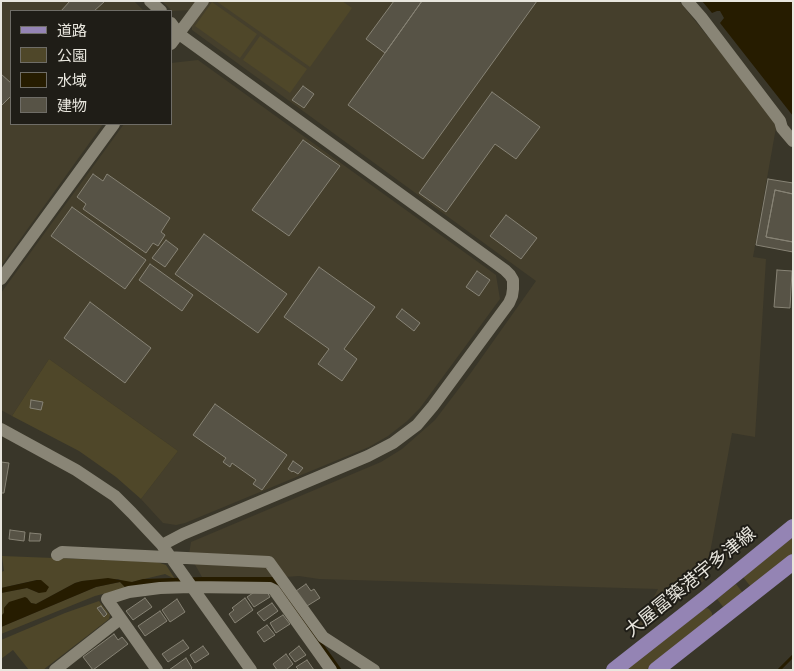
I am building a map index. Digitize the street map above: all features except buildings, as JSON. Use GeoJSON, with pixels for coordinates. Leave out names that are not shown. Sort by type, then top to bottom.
{"type":"FeatureCollection","features":[{"type":"Feature","properties":{"kind":"main road","name":"大屋冨築港宇多津線"},"geometry":{"type":"LineString","coordinates":[[614,670],[793,527]]}},
{"type":"Feature","properties":{"kind":"main road"},"geometry":{"type":"LineString","coordinates":[[656,670],[793,562]]}},
{"type":"Feature","properties":{"kind":"main road"},"geometry":{"type":"LineString","coordinates":[[707,597],[723,617]]}},
{"type":"Feature","properties":{"kind":"street"},"geometry":{"type":"LineString","coordinates":[[150,1],[160,10]]}},
{"type":"Feature","properties":{"kind":"street"},"geometry":{"type":"LineString","coordinates":[[162,545],[183,534],[368,456],[393,443],[417,425],[433,406],[509,302],[513,289],[513,280],[504,270],[175,39],[203,1]]}},
{"type":"Feature","properties":{"kind":"street"},"geometry":{"type":"LineString","coordinates":[[688,1],[780,121],[782,128],[793,141]]}},
{"type":"Feature","properties":{"kind":"street"},"geometry":{"type":"LineString","coordinates":[[1,279],[113,125]]}},
{"type":"Feature","properties":{"kind":"street"},"geometry":{"type":"LineString","coordinates":[[1,429],[96,482],[132,513],[162,545],[251,670]]}},
{"type":"Feature","properties":{"kind":"street"},"geometry":{"type":"LineString","coordinates":[[57,554],[62,552],[269,562],[323,637],[374,670]]}},
{"type":"Feature","properties":{"kind":"street"},"geometry":{"type":"LineString","coordinates":[[157,670],[107,599],[128,592],[145,590],[191,587],[270,588],[274,590],[328,669]]}},
{"type":"Feature","properties":{"kind":"street"},"geometry":{"type":"LineString","coordinates":[[55,670],[120,619]]}},
{"type":"Feature","properties":{"kind":"shaded area"},"geometry":{"type":"Polygon","coordinates":[[[1,1],[134,1],[143,10],[10,10],[10,125],[102,125],[1,266],[1,1]]]}},
{"type":"Feature","properties":{"kind":"shaded area"},"geometry":{"type":"Polygon","coordinates":[[[162,1],[197,1],[191,10],[171,10],[162,1]]]}},
{"type":"Feature","properties":{"kind":"shaded area"},"geometry":{"type":"Polygon","coordinates":[[[209,1],[679,1],[777,122],[753,257],[766,259],[755,437],[732,433],[705,580],[633,634],[658,589],[319,579],[299,576],[202,577],[189,554],[191,542],[381,462],[402,449],[435,420],[536,281],[192,30],[192,25],[209,1]]]}},
{"type":"Feature","properties":{"kind":"shaded area"},"geometry":{"type":"Polygon","coordinates":[[[198,60],[496,275],[500,299],[420,408],[388,436],[369,447],[185,523],[176,525],[163,523],[141,499],[178,451],[49,359],[12,416],[1,410],[1,293],[123,125],[172,125],[172,63],[198,60]]]}},
{"type":"Feature","properties":{"kind":"green space"},"geometry":{"type":"Polygon","coordinates":[[[216,1],[342,1],[352,8],[310,67],[216,1]]]}},
{"type":"Feature","properties":{"kind":"green space"},"geometry":{"type":"Polygon","coordinates":[[[212,2],[257,34],[240,58],[195,26],[212,2]]]}},
{"type":"Feature","properties":{"kind":"green space"},"geometry":{"type":"Polygon","coordinates":[[[260,36],[307,69],[290,93],[243,60],[260,36]]]}},
{"type":"Feature","properties":{"kind":"green space"},"geometry":{"type":"Polygon","coordinates":[[[49,359],[178,451],[141,499],[116,477],[79,451],[12,416],[49,359]]]}},
{"type":"Feature","properties":{"kind":"green space"},"geometry":{"type":"Polygon","coordinates":[[[793,537],[793,553],[751,587],[743,577],[793,537]]]}},
{"type":"Feature","properties":{"kind":"green space"},"geometry":{"type":"Polygon","coordinates":[[[2,556],[157,562],[166,565],[175,579],[165,574],[132,582],[118,579],[82,581],[36,604],[31,603],[27,598],[7,604],[1,616],[1,593],[27,588],[39,593],[37,580],[1,588],[1,572],[4,571],[2,556]]]}},
{"type":"Feature","properties":{"kind":"green space"},"geometry":{"type":"Polygon","coordinates":[[[120,582],[126,588],[95,596],[1,634],[1,627],[96,587],[120,582]]]}},
{"type":"Feature","properties":{"kind":"green space"},"geometry":{"type":"Polygon","coordinates":[[[736,584],[743,593],[724,608],[717,599],[736,584]]]}},
{"type":"Feature","properties":{"kind":"green space"},"geometry":{"type":"Polygon","coordinates":[[[99,601],[110,615],[109,619],[43,670],[29,670],[13,650],[1,659],[1,640],[99,601]]]}},
{"type":"Feature","properties":{"kind":"green space"},"geometry":{"type":"Polygon","coordinates":[[[707,608],[712,613],[712,618],[646,670],[625,670],[704,609],[707,608]]]}},
{"type":"Feature","properties":{"kind":"water"},"geometry":{"type":"Polygon","coordinates":[[[702,1],[793,1],[793,116],[720,23],[724,18],[720,11],[712,13],[702,1]]]}},
{"type":"Feature","properties":{"kind":"water"},"geometry":{"type":"Polygon","coordinates":[[[275,577],[342,670],[337,670],[277,588],[126,588],[120,582],[96,587],[1,627],[1,616],[9,602],[25,597],[31,603],[36,604],[82,581],[108,578],[132,582],[143,579],[275,577]]]}},
{"type":"Feature","properties":{"kind":"water"},"geometry":{"type":"Polygon","coordinates":[[[41,580],[49,587],[46,592],[39,593],[27,588],[1,593],[1,588],[41,580]]]}},
{"type":"Feature","properties":{"kind":"waterway"},"geometry":{"type":"LineString","coordinates":[[779,670],[793,656]]}}]}
